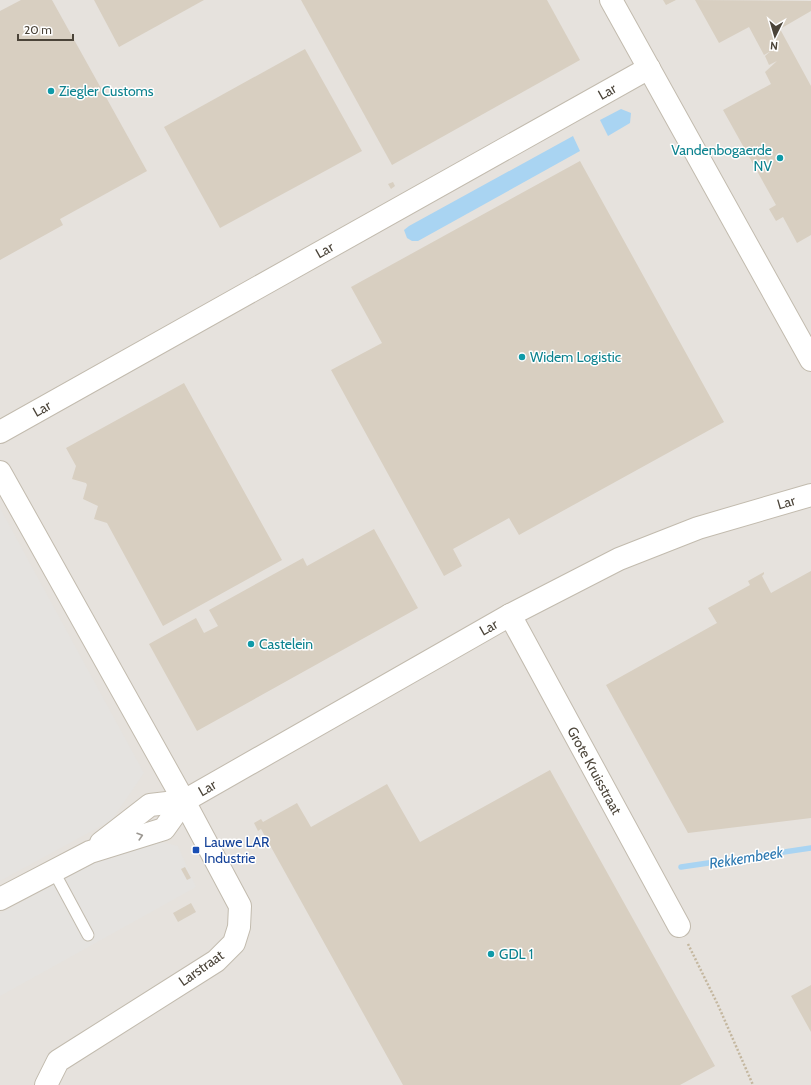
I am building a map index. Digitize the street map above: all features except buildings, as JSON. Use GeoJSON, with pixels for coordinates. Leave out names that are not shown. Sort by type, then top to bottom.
{"type":"FeatureCollection","features":[{"type":"Feature","properties":{"kind":"street"},"geometry":{"type":"LineString","coordinates":[[611,0],[811,360]]}},
{"type":"Feature","properties":{"kind":"street","name":"Lar"},"geometry":{"type":"LineString","coordinates":[[0,432],[649,68]]}},
{"type":"Feature","properties":{"kind":"street","name":"Lar"},"geometry":{"type":"LineString","coordinates":[[0,472],[184,801]]}},
{"type":"Feature","properties":{"kind":"street","name":"Lar"},"geometry":{"type":"LineString","coordinates":[[0,899],[90,852],[164,829],[184,801],[510,615],[619,559],[698,528],[811,495]]}},
{"type":"Feature","properties":{"kind":"street","name":"Grote Kruisstraat"},"geometry":{"type":"LineString","coordinates":[[510,615],[679,926]]}},
{"type":"Feature","properties":{"kind":"street","name":"Larstraat"},"geometry":{"type":"LineString","coordinates":[[46,1085],[58,1061],[216,961],[234,943],[239,927],[240,906],[184,801]]}},
{"type":"Feature","properties":{"kind":"lane"},"geometry":{"type":"LineString","coordinates":[[53,870],[88,935]]}},
{"type":"Feature","properties":{"kind":"path"},"geometry":{"type":"LineString","coordinates":[[679,926],[718,1005],[753,1085]]}},
{"type":"Feature","properties":{"kind":"shaded area"},"geometry":{"type":"Polygon","coordinates":[[[0,0],[811,0],[811,1085],[0,1085],[0,0]]]}},
{"type":"Feature","properties":{"kind":"shaded area"},"geometry":{"type":"Polygon","coordinates":[[[0,508],[144,773],[112,820],[0,881],[0,508]]]}},
{"type":"Feature","properties":{"kind":"shaded area"},"geometry":{"type":"Polygon","coordinates":[[[153,840],[178,846],[196,887],[0,996],[0,914],[111,853],[153,840]]]}},
{"type":"Feature","properties":{"kind":"water"},"geometry":{"type":"Polygon","coordinates":[[[621,109],[631,113],[630,123],[608,136],[600,120],[621,109]]]}},
{"type":"Feature","properties":{"kind":"water"},"geometry":{"type":"Polygon","coordinates":[[[573,136],[580,151],[418,241],[412,241],[407,238],[404,230],[409,226],[573,136]]]}},
{"type":"Feature","properties":{"kind":"waterway","name":"Rekkembeek"},"geometry":{"type":"LineString","coordinates":[[681,867],[811,848]]}},
{"type":"Feature","properties":{"kind":"place","name":"Ziegler Customs"},"geometry":{"type":"Point","coordinates":[51,91]}},
{"type":"Feature","properties":{"kind":"place","name":"Vandenbogaerde NV"},"geometry":{"type":"Point","coordinates":[780,158]}},
{"type":"Feature","properties":{"kind":"place","name":"Widem Logistic"},"geometry":{"type":"Point","coordinates":[522,357]}},
{"type":"Feature","properties":{"kind":"place","name":"Castelein"},"geometry":{"type":"Point","coordinates":[251,644]}},
{"type":"Feature","properties":{"kind":"place","name":"Lauwe LAR Industrie"},"geometry":{"type":"Point","coordinates":[196,850]}},
{"type":"Feature","properties":{"kind":"place","name":"GDL 1"},"geometry":{"type":"Point","coordinates":[491,954]}}]}
